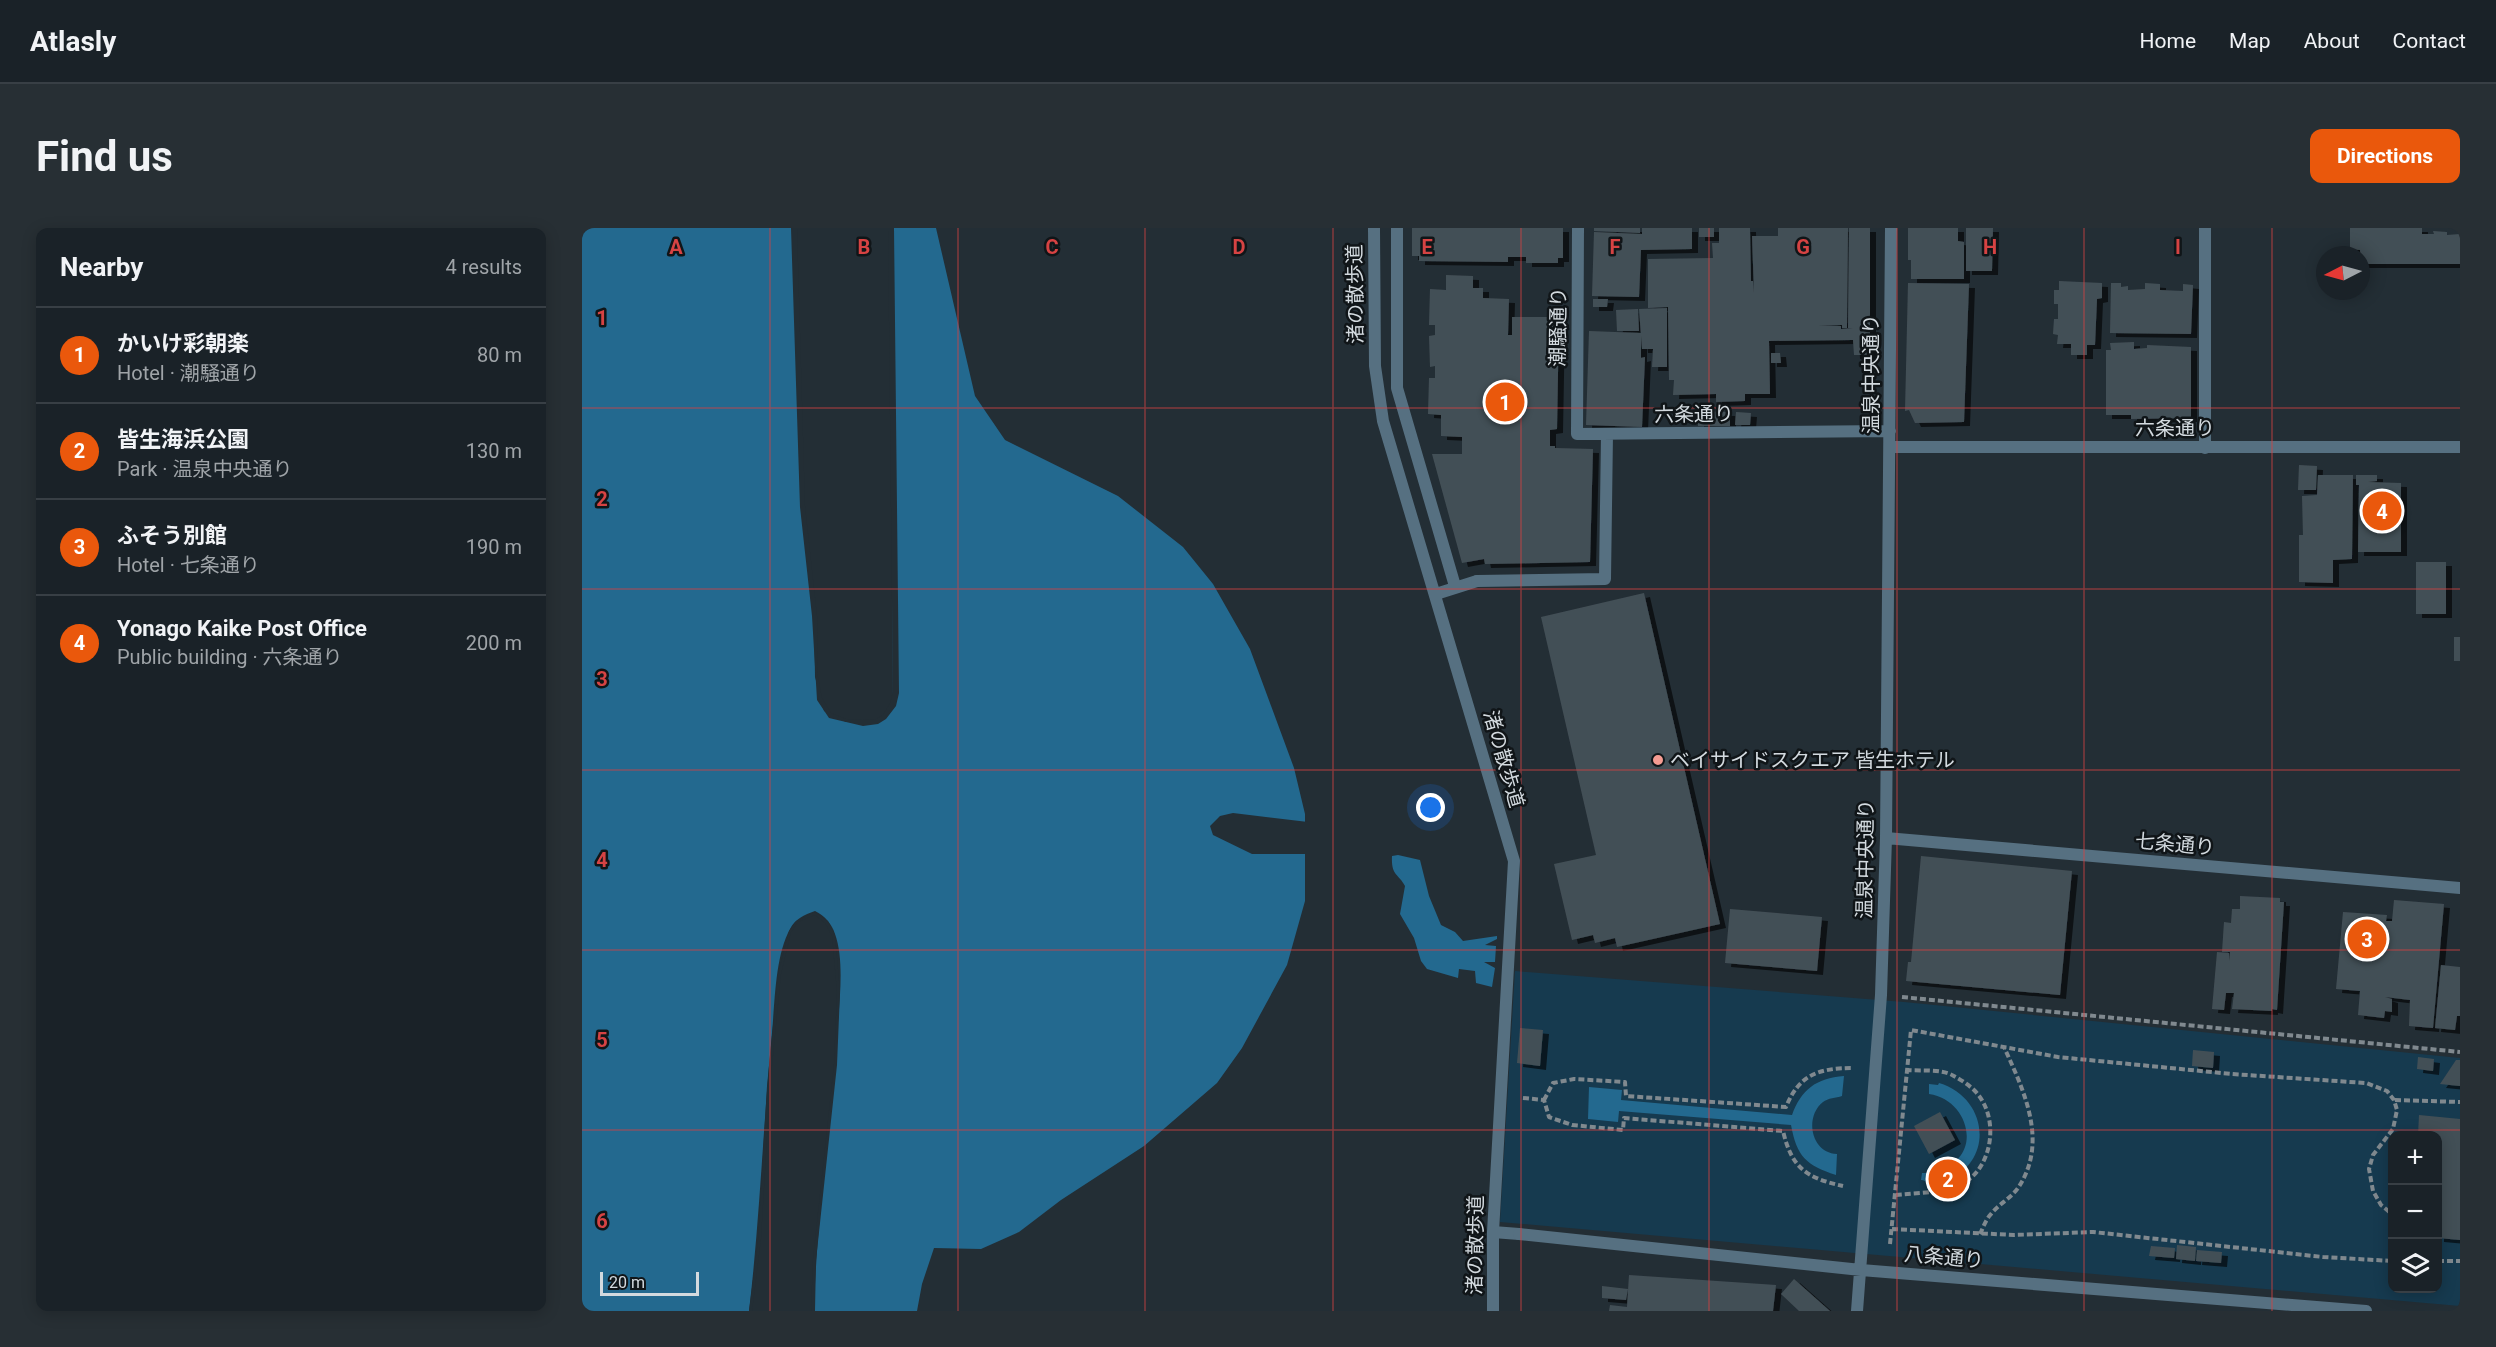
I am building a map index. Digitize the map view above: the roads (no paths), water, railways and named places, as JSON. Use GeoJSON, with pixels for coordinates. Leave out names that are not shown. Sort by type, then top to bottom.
{"type":"FeatureCollection","features":[{"type":"Feature","properties":{"kind":"street","name":"渚の散歩道"},"geometry":{"type":"LineString","coordinates":[[1374,228],[1375,366],[1383,421],[1514,861],[1493,1232],[1493,1311]]}},
{"type":"Feature","properties":{"kind":"street"},"geometry":{"type":"LineString","coordinates":[[1397,228],[1397,388],[1455,586]]}},
{"type":"Feature","properties":{"kind":"street","name":"潮騒通り"},"geometry":{"type":"LineString","coordinates":[[1576,426],[1578,228]]}},
{"type":"Feature","properties":{"kind":"street","name":"温泉中央通り"},"geometry":{"type":"LineString","coordinates":[[1857,1311],[1881,995],[1886,838],[1891,228]]}},
{"type":"Feature","properties":{"kind":"street"},"geometry":{"type":"LineString","coordinates":[[2205,228],[2205,448]]}},
{"type":"Feature","properties":{"kind":"street","name":"六条通り"},"geometry":{"type":"LineString","coordinates":[[1576,426],[1577,434],[1890,431]]}},
{"type":"Feature","properties":{"kind":"street"},"geometry":{"type":"LineString","coordinates":[[1436,594],[1455,586],[1477,581],[1605,579],[1607,434]]}},
{"type":"Feature","properties":{"kind":"street","name":"六条通り"},"geometry":{"type":"LineString","coordinates":[[1890,447],[2460,447]]}},
{"type":"Feature","properties":{"kind":"street","name":"七条通り"},"geometry":{"type":"LineString","coordinates":[[1886,838],[2460,888]]}},
{"type":"Feature","properties":{"kind":"street","name":"八条通り"},"geometry":{"type":"LineString","coordinates":[[1493,1232],[1861,1270],[2366,1311]]}},
{"type":"Feature","properties":{"kind":"place","name":"かいけ彩朝楽"},"geometry":{"type":"Point","coordinates":[1505,402]}},
{"type":"Feature","properties":{"kind":"place","name":"Yonago Kaike Post Office"},"geometry":{"type":"Point","coordinates":[2382,511]}},
{"type":"Feature","properties":{"kind":"place","name":"ベイサイドスクエア 皆生ホテル"},"geometry":{"type":"Point","coordinates":[1658,760]}},
{"type":"Feature","properties":{"kind":"place","name":"ふそう別館"},"geometry":{"type":"Point","coordinates":[2367,939]}},
{"type":"Feature","properties":{"kind":"place","name":"皆生海浜公園"},"geometry":{"type":"Point","coordinates":[1948,1179]}}]}
